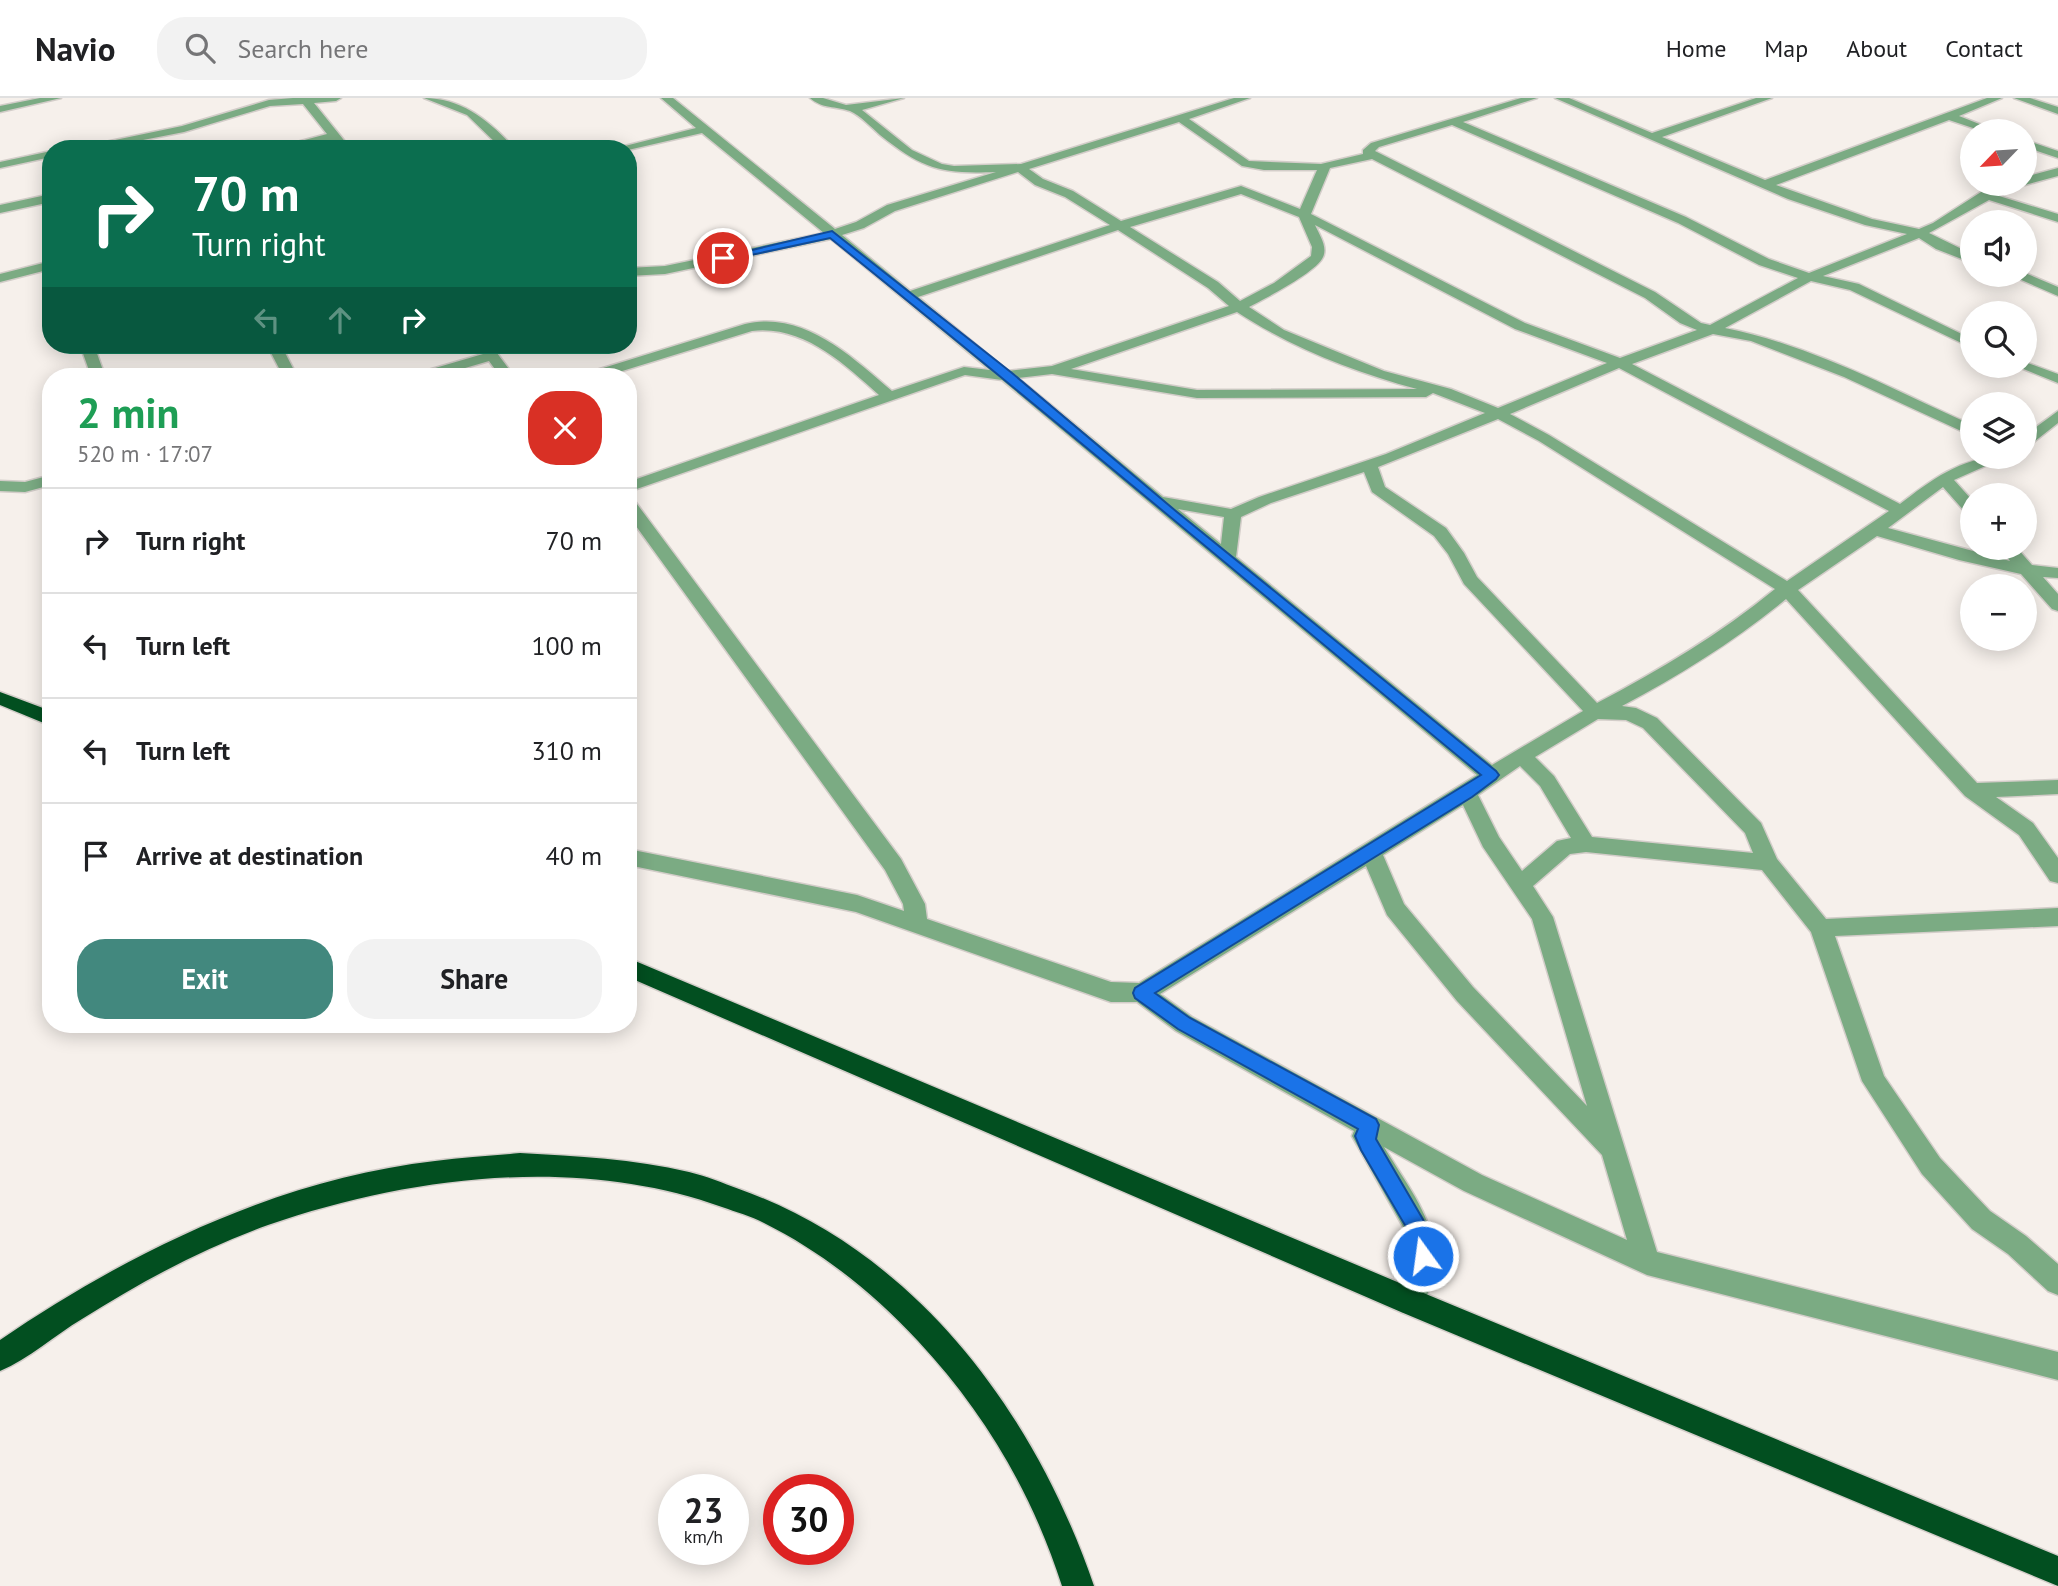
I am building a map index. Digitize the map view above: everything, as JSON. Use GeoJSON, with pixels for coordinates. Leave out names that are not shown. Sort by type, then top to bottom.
{"type":"FeatureCollection","features":[{"type":"Feature","properties":{"kind":"highway"},"geometry":{"type":"LineString","coordinates":[[0,698],[42,715]]}},
{"type":"Feature","properties":{"kind":"highway"},"geometry":{"type":"LineString","coordinates":[[637,971],[1411,1302],[2058,1572]]}},
{"type":"Feature","properties":{"kind":"highway"},"geometry":{"type":"LineString","coordinates":[[0,1357],[115,1282],[189,1245],[252,1220],[325,1196],[399,1179],[472,1168],[610,1168],[670,1178],[732,1196],[794,1225],[846,1256],[954,1357],[998,1415],[1038,1485],[1077,1586]]}},
{"type":"Feature","properties":{"kind":"street"},"geometry":{"type":"LineString","coordinates":[[0,109],[55,98]]}},
{"type":"Feature","properties":{"kind":"street"},"geometry":{"type":"LineString","coordinates":[[126,140],[184,129],[254,106],[336,98]]}},
{"type":"Feature","properties":{"kind":"street"},"geometry":{"type":"LineString","coordinates":[[429,98],[471,113],[500,140]]}},
{"type":"Feature","properties":{"kind":"street"},"geometry":{"type":"LineString","coordinates":[[666,98],[1491,775]]}},
{"type":"Feature","properties":{"kind":"street"},"geometry":{"type":"LineString","coordinates":[[815,98],[832,107],[854,108],[899,98]]}},
{"type":"Feature","properties":{"kind":"street"},"geometry":{"type":"LineString","coordinates":[[637,272],[665,270],[832,234],[860,225],[891,208],[1245,98]]}},
{"type":"Feature","properties":{"kind":"street"},"geometry":{"type":"LineString","coordinates":[[1532,98],[1375,145],[1367,152],[1650,295],[1685,320],[1710,330],[1755,338],[1849,374],[1960,425]]}},
{"type":"Feature","properties":{"kind":"street"},"geometry":{"type":"LineString","coordinates":[[1560,98],[1764,185],[1842,214],[1918,232],[1960,254]]}},
{"type":"Feature","properties":{"kind":"street"},"geometry":{"type":"LineString","coordinates":[[1651,137],[1767,98]]}},
{"type":"Feature","properties":{"kind":"street"},"geometry":{"type":"LineString","coordinates":[[1955,98],[1977,106]]}},
{"type":"Feature","properties":{"kind":"street"},"geometry":{"type":"LineString","coordinates":[[1764,185],[1997,98]]}},
{"type":"Feature","properties":{"kind":"street"},"geometry":{"type":"LineString","coordinates":[[2019,98],[2058,111]]}},
{"type":"Feature","properties":{"kind":"street"},"geometry":{"type":"LineString","coordinates":[[305,99],[338,140]]}},
{"type":"Feature","properties":{"kind":"street"},"geometry":{"type":"LineString","coordinates":[[854,108],[908,152],[939,167],[954,170],[1019,167],[1039,182],[1069,194],[1213,285],[1239,307],[1279,333],[1379,374],[1446,392],[1500,414],[1544,438],[1787,589],[1972,791],[2026,829],[2058,876]]}},
{"type":"Feature","properties":{"kind":"street"},"geometry":{"type":"LineString","coordinates":[[1949,116],[1960,120]]}},
{"type":"Feature","properties":{"kind":"street"},"geometry":{"type":"LineString","coordinates":[[1180,118],[1246,164],[1264,167],[1324,167],[1338,161],[1371,156]]}},
{"type":"Feature","properties":{"kind":"street"},"geometry":{"type":"LineString","coordinates":[[1454,122],[1682,220],[1764,262],[1854,288],[1960,338]]}},
{"type":"Feature","properties":{"kind":"street"},"geometry":{"type":"LineString","coordinates":[[637,145],[704,129]]}},
{"type":"Feature","properties":{"kind":"street"},"geometry":{"type":"LineString","coordinates":[[317,140],[335,136]]}},
{"type":"Feature","properties":{"kind":"street"},"geometry":{"type":"LineString","coordinates":[[2037,147],[2058,155]]}},
{"type":"Feature","properties":{"kind":"street"},"geometry":{"type":"LineString","coordinates":[[0,165],[42,156]]}},
{"type":"Feature","properties":{"kind":"street"},"geometry":{"type":"LineString","coordinates":[[637,484],[964,371],[1008,376],[1052,370],[1239,307],[1279,286],[1317,257],[1318,247],[1304,215],[1324,167]]}},
{"type":"Feature","properties":{"kind":"street"},"geometry":{"type":"LineString","coordinates":[[2037,178],[2058,172]]}},
{"type":"Feature","properties":{"kind":"street"},"geometry":{"type":"LineString","coordinates":[[908,296],[1119,226],[1241,190],[1261,195],[1304,215],[1520,326],[1620,363],[1901,510]]}},
{"type":"Feature","properties":{"kind":"street"},"geometry":{"type":"LineString","coordinates":[[1155,500],[1233,514],[1265,500],[1370,465],[1620,363],[1710,330],[1810,277],[1947,221],[1984,196]]}},
{"type":"Feature","properties":{"kind":"street"},"geometry":{"type":"LineString","coordinates":[[1988,196],[2058,218]]}},
{"type":"Feature","properties":{"kind":"street"},"geometry":{"type":"LineString","coordinates":[[0,209],[42,200]]}},
{"type":"Feature","properties":{"kind":"street"},"geometry":{"type":"LineString","coordinates":[[0,278],[42,267]]}},
{"type":"Feature","properties":{"kind":"street"},"geometry":{"type":"LineString","coordinates":[[2037,283],[2058,292]]}},
{"type":"Feature","properties":{"kind":"street"},"geometry":{"type":"LineString","coordinates":[[618,368],[750,327],[775,323],[796,330],[840,356],[890,397]]}},
{"type":"Feature","properties":{"kind":"street"},"geometry":{"type":"LineString","coordinates":[[443,368],[477,354]]}},
{"type":"Feature","properties":{"kind":"street"},"geometry":{"type":"LineString","coordinates":[[490,354],[501,368]]}},
{"type":"Feature","properties":{"kind":"street"},"geometry":{"type":"LineString","coordinates":[[1052,370],[1197,394],[1446,392]]}},
{"type":"Feature","properties":{"kind":"street"},"geometry":{"type":"LineString","coordinates":[[2037,371],[2058,379]]}},
{"type":"Feature","properties":{"kind":"street"},"geometry":{"type":"LineString","coordinates":[[2037,433],[2058,416]]}},
{"type":"Feature","properties":{"kind":"street"},"geometry":{"type":"LineString","coordinates":[[1370,465],[1378,489],[1440,533],[1456,553],[1470,580],[1595,712],[1629,713],[1650,723],[1754,829],[1768,863],[1821,928],[1874,1081],[1931,1166],[1981,1220],[2017,1245],[2058,1282]]}},
{"type":"Feature","properties":{"kind":"street"},"geometry":{"type":"LineString","coordinates":[[637,859],[828,897],[916,923],[1111,992],[1142,993],[1467,793],[1522,756],[1595,712],[1665,675],[1739,628],[1787,589],[1840,555],[1944,479],[1966,469]]}},
{"type":"Feature","properties":{"kind":"street"},"geometry":{"type":"LineString","coordinates":[[1944,479],[1960,497]]}},
{"type":"Feature","properties":{"kind":"street"},"geometry":{"type":"LineString","coordinates":[[0,486],[25,487],[42,482]]}},
{"type":"Feature","properties":{"kind":"street"},"geometry":{"type":"LineString","coordinates":[[1227,559],[1233,514]]}},
{"type":"Feature","properties":{"kind":"street"},"geometry":{"type":"LineString","coordinates":[[637,515],[893,865],[914,904],[916,923]]}},
{"type":"Feature","properties":{"kind":"street"},"geometry":{"type":"LineString","coordinates":[[1874,530],[1952,553],[2029,571],[2058,573]]}},
{"type":"Feature","properties":{"kind":"street"},"geometry":{"type":"LineString","coordinates":[[2019,560],[2058,605]]}},
{"type":"Feature","properties":{"kind":"street"},"geometry":{"type":"LineString","coordinates":[[1522,756],[1547,781],[1586,844]]}},
{"type":"Feature","properties":{"kind":"street"},"geometry":{"type":"LineString","coordinates":[[1972,791],[2058,787]]}},
{"type":"Feature","properties":{"kind":"street"},"geometry":{"type":"LineString","coordinates":[[1467,793],[1490,841],[1542,917],[1647,1262]]}},
{"type":"Feature","properties":{"kind":"street"},"geometry":{"type":"LineString","coordinates":[[1521,884],[1564,848],[1586,844],[1768,863]]}},
{"type":"Feature","properties":{"kind":"street"},"geometry":{"type":"LineString","coordinates":[[1371,852],[1395,909],[1465,994],[1615,1152]]}},
{"type":"Feature","properties":{"kind":"street"},"geometry":{"type":"LineString","coordinates":[[1821,928],[2058,917]]}},
{"type":"Feature","properties":{"kind":"street"},"geometry":{"type":"LineString","coordinates":[[1142,993],[1184,1024],[1523,1208],[1647,1262],[2058,1366]]}},
{"type":"Feature","properties":{"kind":"street"},"geometry":{"type":"LineString","coordinates":[[1369,1125],[1365,1136],[1368,1143],[1418,1228],[1423,1244],[1423,1256],[1411,1302]]}},
{"type":"Feature","properties":{"kind":"route"},"geometry":{"type":"LineString","coordinates":[[723,258],[832,234],[1491,775],[1467,793],[1142,993],[1184,1024],[1369,1125],[1365,1136],[1418,1228],[1423,1244],[1423,1256]]}}]}
